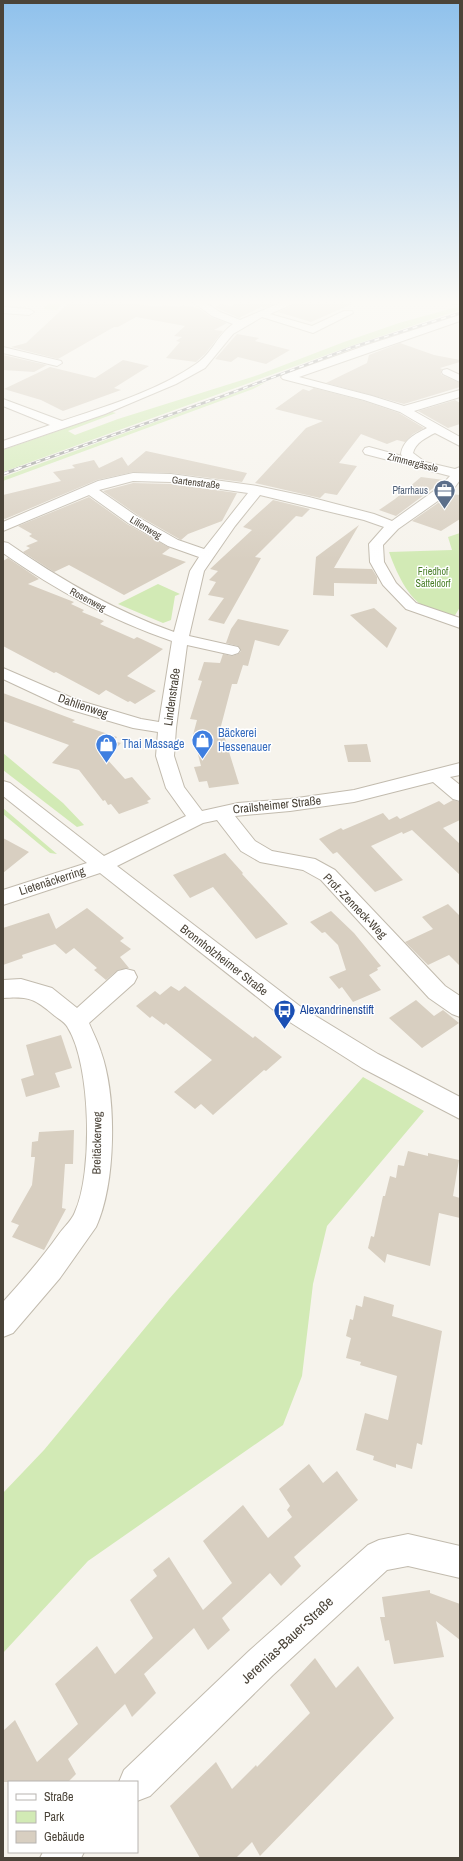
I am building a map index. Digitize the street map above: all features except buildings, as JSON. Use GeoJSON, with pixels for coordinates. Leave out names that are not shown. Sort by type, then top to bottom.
{"type":"FeatureCollection","features":[{"type":"Feature","properties":{"kind":"street"},"geometry":{"type":"LineString","coordinates":[[3,445],[140,397],[161,387]]}},
{"type":"Feature","properties":{"kind":"street"},"geometry":{"type":"LineString","coordinates":[[326,387],[368,398],[404,410],[460,442]]}},
{"type":"Feature","properties":{"kind":"street"},"geometry":{"type":"LineString","coordinates":[[404,410],[460,393]]}},
{"type":"Feature","properties":{"kind":"street"},"geometry":{"type":"LineString","coordinates":[[3,402],[61,425]]}},
{"type":"Feature","properties":{"kind":"street"},"geometry":{"type":"LineString","coordinates":[[420,464],[407,454],[408,447],[420,436],[436,428]]}},
{"type":"Feature","properties":{"kind":"street","name":"Zimmergässle"},"geometry":{"type":"LineString","coordinates":[[368,451],[459,472]]}},
{"type":"Feature","properties":{"kind":"street"},"geometry":{"type":"LineString","coordinates":[[459,472],[453,489],[393,526],[376,544],[377,562],[390,585],[411,606],[460,623]]}},
{"type":"Feature","properties":{"kind":"street","name":"Gartenstraße"},"geometry":{"type":"LineString","coordinates":[[3,527],[103,484],[132,477],[171,478],[257,490],[304,500],[369,517],[393,526]]}},
{"type":"Feature","properties":{"kind":"street","name":"Lilienweg"},"geometry":{"type":"LineString","coordinates":[[90,490],[133,520],[173,543],[206,555]]}},
{"type":"Feature","properties":{"kind":"street","name":"Lindenstraße"},"geometry":{"type":"LineString","coordinates":[[198,818],[175,788],[165,756],[167,728],[180,639],[197,571],[206,555],[257,490]]}},
{"type":"Feature","properties":{"kind":"street","name":"Rosenweg"},"geometry":{"type":"LineString","coordinates":[[3,546],[47,577],[96,604],[140,625],[180,639]]}},
{"type":"Feature","properties":{"kind":"street"},"geometry":{"type":"LineString","coordinates":[[180,639],[232,650]]}},
{"type":"Feature","properties":{"kind":"street","name":"Dahlienweg"},"geometry":{"type":"LineString","coordinates":[[3,673],[71,704],[139,724],[167,728]]}},
{"type":"Feature","properties":{"kind":"street","name":"Crailsheimer Straße"},"geometry":{"type":"LineString","coordinates":[[102,865],[198,818],[238,809],[290,805],[354,796],[460,769]]}},
{"type":"Feature","properties":{"kind":"street"},"geometry":{"type":"LineString","coordinates":[[437,776],[460,795]]}},
{"type":"Feature","properties":{"kind":"street","name":"Bronnholzheimer Straße"},"geometry":{"type":"LineString","coordinates":[[3,787],[293,1013],[370,1061],[460,1109]]}},
{"type":"Feature","properties":{"kind":"street","name":"Prof.-Zenneck-Weg"},"geometry":{"type":"LineString","coordinates":[[221,812],[248,846],[267,857],[308,864],[328,875],[437,992],[460,1008]]}},
{"type":"Feature","properties":{"kind":"street","name":"Lietenäckerring"},"geometry":{"type":"LineString","coordinates":[[3,898],[102,865]]}},
{"type":"Feature","properties":{"kind":"street"},"geometry":{"type":"LineString","coordinates":[[77,1021],[126,977]]}},
{"type":"Feature","properties":{"kind":"street","name":"Breitäckerweg"},"geometry":{"type":"LineString","coordinates":[[3,989],[21,988],[44,994],[77,1021],[90,1052],[97,1087],[99,1118],[97,1179],[87,1218],[50,1269],[3,1323]]}},
{"type":"Feature","properties":{"kind":"street","name":"Jeremias-Bauer-Straße"},"geometry":{"type":"LineString","coordinates":[[138,1782],[261,1662],[379,1556],[408,1550],[460,1562]]}},
{"type":"Feature","properties":{"kind":"green space"},"geometry":{"type":"Polygon","coordinates":[[[220,387],[238,387],[3,472],[3,450],[112,412],[116,413],[68,431],[75,435],[118,419],[220,387]]]}},
{"type":"Feature","properties":{"kind":"green space"},"geometry":{"type":"Polygon","coordinates":[[[253,387],[257,387],[3,481],[3,477],[253,387]]]}},
{"type":"Feature","properties":{"kind":"green space","name":"Friedhof Satteldorf"},"geometry":{"type":"Polygon","coordinates":[[[460,533],[460,607],[454,617],[427,608],[414,598],[403,583],[389,552],[452,550],[448,537],[460,533]]]}},
{"type":"Feature","properties":{"kind":"green space"},"geometry":{"type":"Polygon","coordinates":[[[158,584],[180,594],[175,596],[171,620],[163,623],[118,604],[158,584]]]}},
{"type":"Feature","properties":{"kind":"green space"},"geometry":{"type":"Polygon","coordinates":[[[3,753],[63,803],[84,825],[77,827],[3,770],[3,753]]]}},
{"type":"Feature","properties":{"kind":"green space"},"geometry":{"type":"Polygon","coordinates":[[[3,808],[57,854],[50,853],[3,814],[3,808]]]}},
{"type":"Feature","properties":{"kind":"green space"},"geometry":{"type":"Polygon","coordinates":[[[363,1077],[424,1111],[327,1226],[313,1284],[302,1376],[283,1425],[88,1561],[3,1653],[3,1493],[44,1450],[169,1299],[363,1077]]]}},
{"type":"Feature","properties":{"kind":"railway"},"geometry":{"type":"LineString","coordinates":[[17,469],[247,387]]}},
{"type":"Feature","properties":{"kind":"railway"},"geometry":{"type":"LineString","coordinates":[[3,474],[20,468]]}},
{"type":"Feature","properties":{"kind":"place","name":"Pfarrhaus"},"geometry":{"type":"Point","coordinates":[444,510]}},
{"type":"Feature","properties":{"kind":"place","name":"Bäckerei Hessenauer"},"geometry":{"type":"Point","coordinates":[203,760]}},
{"type":"Feature","properties":{"kind":"place","name":"Thai Massage"},"geometry":{"type":"Point","coordinates":[106,764]}},
{"type":"Feature","properties":{"kind":"place","name":"Alexandrinenstift"},"geometry":{"type":"Point","coordinates":[284,1030]}}]}
